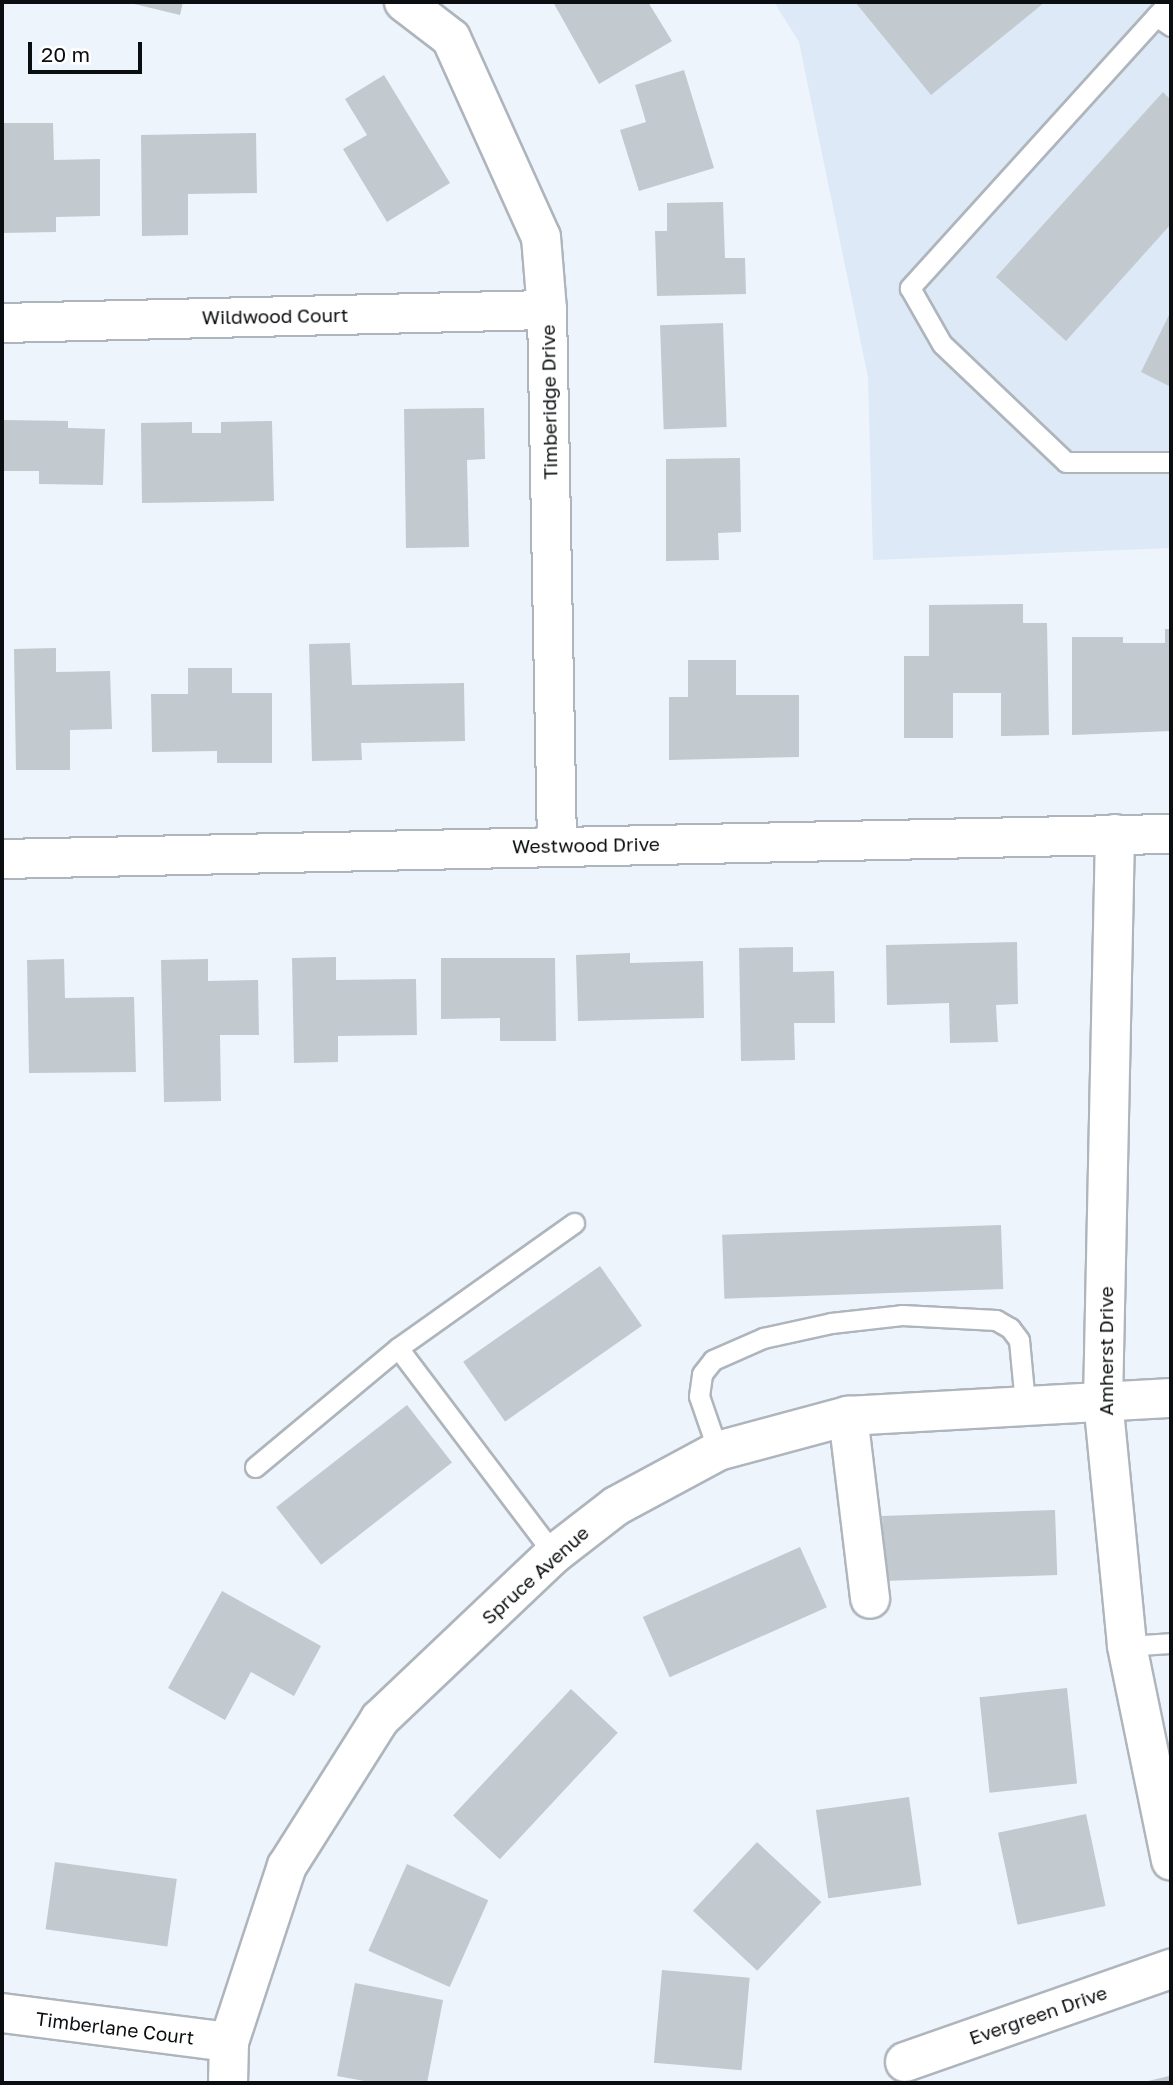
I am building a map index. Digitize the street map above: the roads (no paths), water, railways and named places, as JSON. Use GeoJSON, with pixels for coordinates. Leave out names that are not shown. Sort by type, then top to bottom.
{"type":"FeatureCollection","features":[{"type":"Feature","properties":{"kind":"street","name":"Timberidge Drive"},"geometry":{"type":"LineString","coordinates":[[404,2],[451,38],[541,237],[547,310],[557,846]]}},
{"type":"Feature","properties":{"kind":"street","name":"Wildwood Court"},"geometry":{"type":"LineString","coordinates":[[2,323],[547,310]]}},
{"type":"Feature","properties":{"kind":"street","name":"Amherst Drive"},"geometry":{"type":"LineString","coordinates":[[1115,834],[1103,1400],[1127,1646],[1171,1861]]}},
{"type":"Feature","properties":{"kind":"street","name":"Westwood Drive"},"geometry":{"type":"LineString","coordinates":[[2,859],[1171,834]]}},
{"type":"Feature","properties":{"kind":"street","name":"Spruce Avenue"},"geometry":{"type":"LineString","coordinates":[[228,2083],[229,2042],[288,1866],[380,1719],[554,1554],[616,1506],[718,1451],[848,1416],[1171,1398]]}},
{"type":"Feature","properties":{"kind":"street"},"geometry":{"type":"LineString","coordinates":[[848,1416],[870,1599]]}},
{"type":"Feature","properties":{"kind":"street","name":"Evergreen Drive"},"geometry":{"type":"LineString","coordinates":[[905,2062],[1171,1969]]}},
{"type":"Feature","properties":{"kind":"street","name":"Timberlane Court"},"geometry":{"type":"LineString","coordinates":[[2,2013],[229,2042]]}},
{"type":"Feature","properties":{"kind":"lane"},"geometry":{"type":"LineString","coordinates":[[1165,15],[910,288],[942,344],[1066,462],[1171,462]]}},
{"type":"Feature","properties":{"kind":"lane"},"geometry":{"type":"LineString","coordinates":[[255,1466],[398,1348],[575,1223]]}},
{"type":"Feature","properties":{"kind":"lane"},"geometry":{"type":"LineString","coordinates":[[718,1451],[699,1396],[702,1374],[713,1360],[764,1338],[831,1323],[902,1315],[996,1320],[1010,1328],[1019,1340],[1025,1405]]}},
{"type":"Feature","properties":{"kind":"lane"},"geometry":{"type":"LineString","coordinates":[[398,1348],[554,1554]]}},
{"type":"Feature","properties":{"kind":"lane"},"geometry":{"type":"LineString","coordinates":[[1127,1646],[1171,1643]]}}]}
